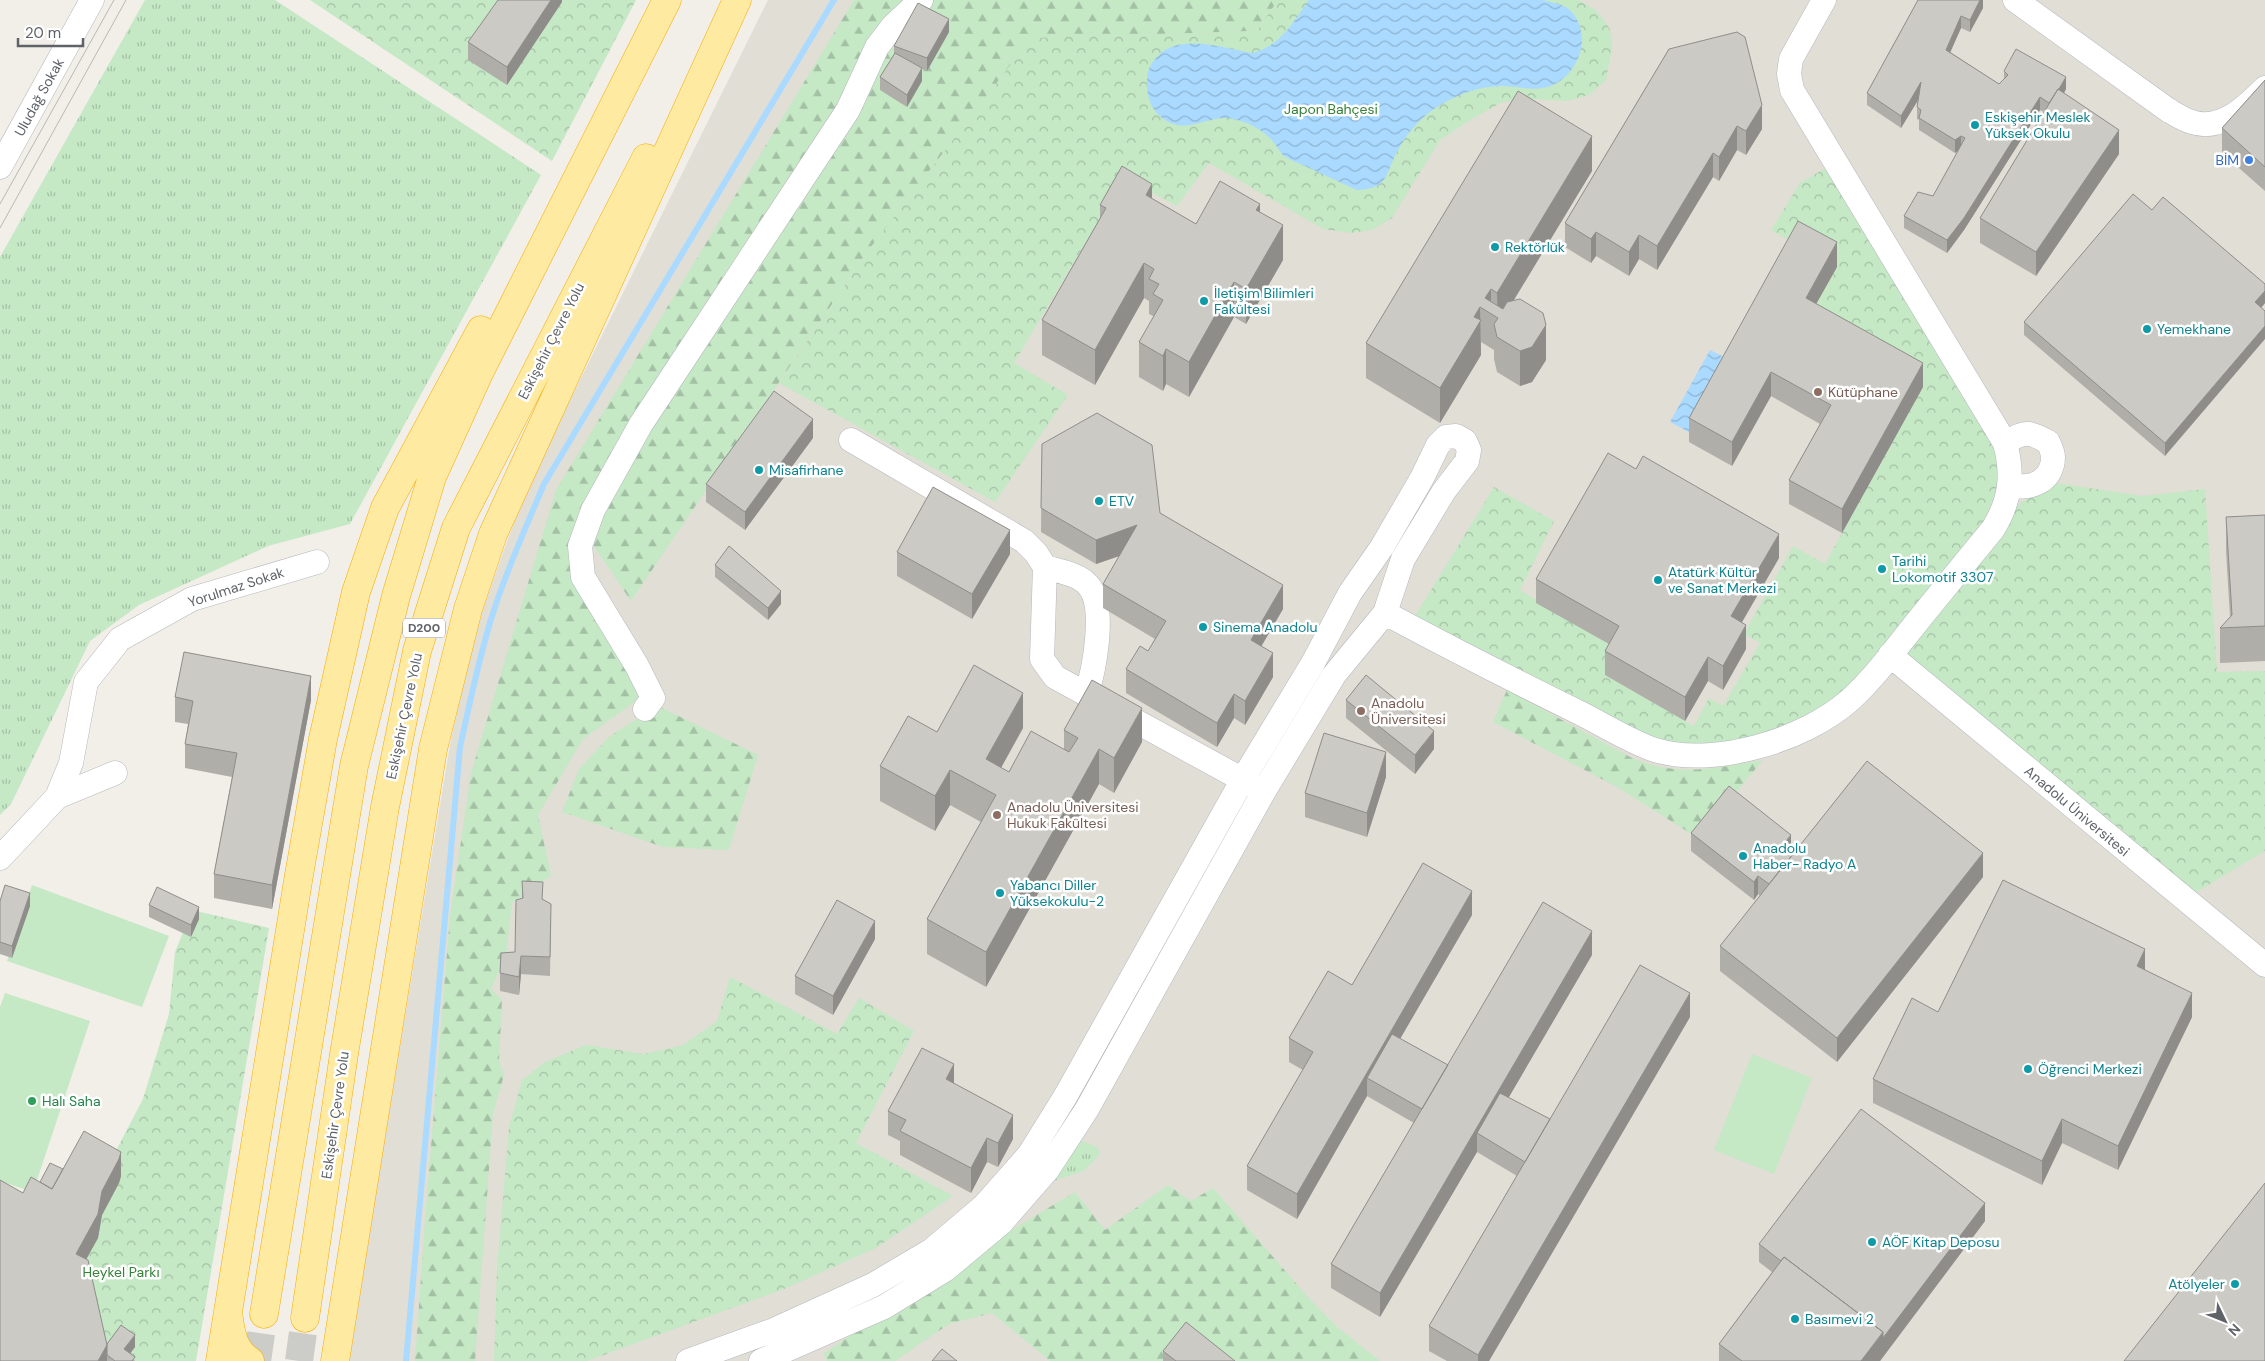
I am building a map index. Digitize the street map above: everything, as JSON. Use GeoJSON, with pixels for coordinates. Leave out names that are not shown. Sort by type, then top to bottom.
{"type":"FeatureCollection","features":[{"type":"Feature","properties":{"kind":"highway","name":"D200"},"geometry":{"type":"LineString","coordinates":[[264,1314],[354,766],[396,596],[432,477],[478,373],[667,0]]}},
{"type":"Feature","properties":{"kind":"highway","name":"Eskişehir Çevre Yolu"},"geometry":{"type":"LineString","coordinates":[[306,1318],[344,1054],[385,808],[417,651],[456,528],[729,0]]}},
{"type":"Feature","properties":{"kind":"highway"},"geometry":{"type":"LineString","coordinates":[[335,1361],[433,749],[468,609],[493,534],[737,0]]}},
{"type":"Feature","properties":{"kind":"highway"},"geometry":{"type":"LineString","coordinates":[[220,1361],[323,739],[356,592],[385,508],[463,361],[595,140]]}},
{"type":"Feature","properties":{"kind":"highway"},"geometry":{"type":"LineString","coordinates":[[228,1312],[231,1336],[244,1357],[250,1361]]}},
{"type":"Feature","properties":{"kind":"highway"},"geometry":{"type":"LineString","coordinates":[[319,1361],[330,1351],[340,1328]]}},
{"type":"Feature","properties":{"kind":"street","name":"Uludağ Sokak"},"geometry":{"type":"LineString","coordinates":[[0,167],[92,0]]}},
{"type":"Feature","properties":{"kind":"street"},"geometry":{"type":"LineString","coordinates":[[645,709],[653,698],[638,666],[582,578],[580,546],[593,510],[641,424],[848,110],[878,47],[894,26],[920,0]]}},
{"type":"Feature","properties":{"kind":"street"},"geometry":{"type":"LineString","coordinates":[[1824,0],[1791,59],[1789,74],[1792,90],[2006,444],[2018,486]]}},
{"type":"Feature","properties":{"kind":"street"},"geometry":{"type":"LineString","coordinates":[[2015,0],[2168,110],[2193,123],[2216,123],[2242,111],[2265,88]]}},
{"type":"Feature","properties":{"kind":"street"},"geometry":{"type":"LineString","coordinates":[[2006,444],[2020,434],[2034,434],[2048,442],[2053,458],[2048,474],[2036,486],[2018,486]]}},
{"type":"Feature","properties":{"kind":"street"},"geometry":{"type":"LineString","coordinates":[[688,1361],[788,1324],[873,1286],[932,1250],[984,1206],[1029,1155],[1066,1097],[1243,779],[1313,663],[1342,609],[1382,547],[1422,478],[1438,444],[1446,438],[1456,436],[1465,441],[1469,450],[1467,460],[1444,491],[1403,559],[1384,611],[1334,675],[1264,792],[1087,1109],[1048,1169],[1001,1223],[946,1270],[884,1307],[782,1357],[761,1361]]}},
{"type":"Feature","properties":{"kind":"street"},"geometry":{"type":"LineString","coordinates":[[851,440],[1024,541],[1046,567],[1074,576],[1088,585],[1095,598],[1098,625],[1093,676],[1086,695]]}},
{"type":"Feature","properties":{"kind":"street"},"geometry":{"type":"LineString","coordinates":[[1342,609],[1384,611],[1505,677],[1655,750],[1685,754],[1714,754],[1744,750],[1773,743],[1800,732],[1850,700],[1890,656],[1993,529],[2009,497],[2018,486]]}},
{"type":"Feature","properties":{"kind":"street","name":"Yorulmaz Sokak"},"geometry":{"type":"LineString","coordinates":[[0,858],[57,797],[71,763],[86,682],[120,639],[192,599],[317,562]]}},
{"type":"Feature","properties":{"kind":"street"},"geometry":{"type":"LineString","coordinates":[[1046,567],[1042,659],[1055,678],[1264,792]]}},
{"type":"Feature","properties":{"kind":"street"},"geometry":{"type":"LineString","coordinates":[[1362,576],[1384,611]]}},
{"type":"Feature","properties":{"kind":"street","name":"Anadolu Üniversitesi"},"geometry":{"type":"LineString","coordinates":[[1890,656],[2265,965]]}},
{"type":"Feature","properties":{"kind":"street"},"geometry":{"type":"LineString","coordinates":[[57,797],[115,773]]}},
{"type":"Feature","properties":{"kind":"street"},"geometry":{"type":"LineString","coordinates":[[782,1357],[788,1324]]}},
{"type":"Feature","properties":{"kind":"shaded area","name":"Anadolu Üniversitesi"},"geometry":{"type":"Polygon","coordinates":[[[768,0],[2265,0],[2265,1361],[348,1361],[450,745],[465,677],[483,610],[531,479],[768,0]]]}},
{"type":"Feature","properties":{"kind":"green space"},"geometry":{"type":"Polygon","coordinates":[[[145,0],[275,0],[541,175],[350,524],[268,546],[139,605],[90,641],[11,804],[0,815],[0,257],[145,0]]]}},
{"type":"Feature","properties":{"kind":"green space"},"geometry":{"type":"Polygon","coordinates":[[[310,0],[636,0],[552,161],[310,0]]]}},
{"type":"Feature","properties":{"kind":"green space"},"geometry":{"type":"Polygon","coordinates":[[[854,0],[1278,0],[1257,31],[1031,38],[868,251],[631,601],[579,524],[573,549],[642,693],[636,701],[583,739],[538,815],[551,876],[512,903],[506,956],[491,989],[502,1000],[499,1061],[504,1075],[493,1114],[475,1361],[415,1361],[450,916],[471,773],[556,490],[854,0]]]}},
{"type":"Feature","properties":{"kind":"green space","name":"Japon Bahçesi"},"geometry":{"type":"Polygon","coordinates":[[[1278,0],[1579,0],[1597,11],[1610,29],[1612,47],[1606,80],[1589,95],[1567,101],[1531,99],[1502,102],[1472,119],[1440,140],[1392,218],[1372,230],[1351,233],[1323,229],[1209,163],[1177,206],[1124,178],[1014,363],[1068,395],[995,502],[779,383],[868,251],[1031,38],[1257,31],[1278,0]]]}},
{"type":"Feature","properties":{"kind":"green space"},"geometry":{"type":"Polygon","coordinates":[[[1836,162],[2005,443],[2003,513],[2056,483],[2143,496],[2205,489],[2217,672],[2265,671],[2265,851],[2185,899],[1890,656],[1826,717],[1685,754],[1409,626],[1494,487],[1554,521],[1520,590],[1619,650],[1605,675],[1694,726],[1709,698],[1723,706],[1760,643],[1744,634],[1793,546],[1825,564],[1842,533],[1806,322],[1837,267],[1771,230],[1800,183],[1836,162]]]}},
{"type":"Feature","properties":{"kind":"green space"},"geometry":{"type":"Polygon","coordinates":[[[1507,690],[1632,758],[1650,764],[1682,770],[1712,768],[1763,760],[1698,838],[1615,786],[1493,722],[1507,690]]]}},
{"type":"Feature","properties":{"kind":"green space"},"geometry":{"type":"Polygon","coordinates":[[[658,706],[758,755],[729,850],[663,847],[562,812],[579,769],[610,736],[658,706]]]}},
{"type":"Feature","properties":{"kind":"green space"},"geometry":{"type":"Polygon","coordinates":[[[32,885],[169,936],[142,1007],[7,961],[32,885]]]}},
{"type":"Feature","properties":{"kind":"green space","name":"Heykel Parkı"},"geometry":{"type":"Polygon","coordinates":[[[192,910],[269,928],[196,1361],[0,1361],[0,1231],[97,1187],[143,1099],[169,1014],[175,952],[192,910]]]}},
{"type":"Feature","properties":{"kind":"green space"},"geometry":{"type":"Polygon","coordinates":[[[730,977],[837,1034],[859,998],[914,1031],[856,1143],[953,1196],[876,1248],[784,1289],[587,1361],[494,1361],[497,1268],[509,1127],[522,1080],[545,1062],[586,1045],[644,1054],[683,1045],[717,1021],[730,977]]]}},
{"type":"Feature","properties":{"kind":"green space","name":"Halı Saha"},"geometry":{"type":"Polygon","coordinates":[[[5,993],[90,1021],[33,1192],[0,1181],[0,1007],[5,993]]]}},
{"type":"Feature","properties":{"kind":"green space"},"geometry":{"type":"Polygon","coordinates":[[[1752,1054],[1812,1078],[1774,1174],[1714,1150],[1752,1054]]]}},
{"type":"Feature","properties":{"kind":"green space"},"geometry":{"type":"Polygon","coordinates":[[[1080,1140],[1097,1147],[1100,1154],[1084,1171],[1053,1181],[1080,1140]]]}},
{"type":"Feature","properties":{"kind":"green space"},"geometry":{"type":"Polygon","coordinates":[[[1168,1185],[1191,1201],[1213,1188],[1308,1297],[1336,1326],[1380,1361],[1050,1361],[992,1313],[949,1324],[895,1361],[827,1361],[823,1354],[993,1241],[1075,1192],[1105,1230],[1168,1185]]]}},
{"type":"Feature","properties":{"kind":"water"},"geometry":{"type":"Polygon","coordinates":[[[1309,0],[1542,0],[1561,5],[1570,10],[1581,30],[1580,53],[1576,63],[1569,72],[1551,86],[1539,89],[1493,86],[1476,89],[1437,107],[1419,121],[1409,133],[1397,152],[1385,179],[1375,187],[1367,189],[1357,190],[1289,159],[1283,155],[1266,135],[1245,122],[1224,118],[1197,124],[1179,125],[1170,123],[1161,117],[1151,105],[1147,84],[1148,72],[1158,56],[1167,49],[1177,45],[1202,44],[1252,53],[1262,50],[1285,33],[1309,0]]]}},
{"type":"Feature","properties":{"kind":"water"},"geometry":{"type":"Polygon","coordinates":[[[1710,350],[1728,359],[1689,432],[1670,422],[1710,350]]]}},
{"type":"Feature","properties":{"kind":"building"},"geometry":{"type":"Polygon","coordinates":[[[498,0],[551,0],[507,67],[468,42],[498,0]]]}},
{"type":"Feature","properties":{"kind":"building","name":"Eskişehir Meslek Yüksek Okulu"},"geometry":{"type":"Polygon","coordinates":[[[1918,0],[1980,0],[1970,20],[1961,16],[1946,50],[1999,84],[2008,75],[2004,71],[2016,49],[2066,77],[2049,103],[2040,97],[1964,218],[1947,240],[1904,216],[1918,192],[1933,196],[1965,138],[1961,136],[1955,140],[1919,118],[1921,110],[1917,107],[1921,82],[1901,116],[1867,93],[1918,0]]]}},
{"type":"Feature","properties":{"kind":"building"},"geometry":{"type":"Polygon","coordinates":[[[918,3],[949,19],[927,58],[894,46],[918,3]]]}},
{"type":"Feature","properties":{"kind":"building"},"geometry":{"type":"Polygon","coordinates":[[[1737,32],[1745,37],[1762,105],[1746,131],[1737,126],[1719,157],[1713,153],[1657,246],[1639,235],[1629,252],[1596,232],[1591,239],[1565,223],[1669,49],[1737,32]]]}},
{"type":"Feature","properties":{"kind":"building"},"geometry":{"type":"Polygon","coordinates":[[[895,53],[922,68],[907,95],[880,77],[895,53]]]}},
{"type":"Feature","properties":{"kind":"building"},"geometry":{"type":"Polygon","coordinates":[[[2265,80],[2265,167],[2222,128],[2265,80]]]}},
{"type":"Feature","properties":{"kind":"building"},"geometry":{"type":"Polygon","coordinates":[[[2058,89],[2119,130],[2036,252],[1980,218],[2058,89]]]}},
{"type":"Feature","properties":{"kind":"building","name":"Rektörlük"},"geometry":{"type":"Polygon","coordinates":[[[1518,91],[1592,136],[1497,293],[1491,289],[1485,298],[1503,309],[1507,302],[1520,299],[1543,313],[1546,325],[1532,347],[1520,351],[1497,337],[1494,324],[1498,318],[1480,307],[1474,317],[1481,320],[1440,388],[1366,343],[1518,91]]]}},
{"type":"Feature","properties":{"kind":"building","name":"İletişim Bilimleri Fakültesi"},"geometry":{"type":"Polygon","coordinates":[[[1122,166],[1152,184],[1146,195],[1196,224],[1220,181],[1260,204],[1256,210],[1283,225],[1246,289],[1234,282],[1189,362],[1166,349],[1163,356],[1139,342],[1163,300],[1153,294],[1159,284],[1149,279],[1154,269],[1144,263],[1095,350],[1042,320],[1106,208],[1100,205],[1122,166]]]}},
{"type":"Feature","properties":{"kind":"building","name":"Yemekhane"},"geometry":{"type":"Polygon","coordinates":[[[2133,194],[2152,210],[2163,197],[2265,284],[2265,291],[2255,302],[2265,311],[2265,326],[2165,443],[2024,322],[2133,194]]]}},
{"type":"Feature","properties":{"kind":"building","name":"Kütüphane"},"geometry":{"type":"Polygon","coordinates":[[[1798,221],[1837,242],[1806,298],[1923,363],[1842,509],[1789,480],[1831,405],[1771,372],[1732,442],[1689,418],[1798,221]]]}},
{"type":"Feature","properties":{"kind":"building","name":"Misafirhane"},"geometry":{"type":"Polygon","coordinates":[[[774,391],[813,419],[745,512],[706,484],[774,391]]]}},
{"type":"Feature","properties":{"kind":"building"},"geometry":{"type":"Polygon","coordinates":[[[1097,413],[1152,445],[1160,513],[1283,585],[1251,640],[1273,653],[1245,701],[1234,694],[1217,723],[1126,669],[1140,646],[1148,651],[1166,621],[1103,584],[1137,525],[1096,540],[1041,508],[1042,444],[1097,413]]]}},
{"type":"Feature","properties":{"kind":"building","name":"Atatürk Kültür ve Sanat Merkezi"},"geometry":{"type":"Polygon","coordinates":[[[1608,453],[1636,469],[1643,456],[1779,534],[1731,616],[1746,625],[1723,666],[1708,657],[1685,697],[1605,651],[1619,626],[1536,579],[1608,453]]]}},
{"type":"Feature","properties":{"kind":"building"},"geometry":{"type":"Polygon","coordinates":[[[933,487],[1010,530],[972,594],[897,552],[933,487]]]}},
{"type":"Feature","properties":{"kind":"building"},"geometry":{"type":"Polygon","coordinates":[[[2265,515],[2265,626],[2220,628],[2232,615],[2226,517],[2265,515]]]}},
{"type":"Feature","properties":{"kind":"building"},"geometry":{"type":"Polygon","coordinates":[[[729,546],[781,591],[768,608],[715,565],[729,546]]]}},
{"type":"Feature","properties":{"kind":"building"},"geometry":{"type":"Polygon","coordinates":[[[184,652],[311,676],[272,885],[214,874],[237,753],[185,744],[193,701],[175,697],[184,652]]]}},
{"type":"Feature","properties":{"kind":"building"},"geometry":{"type":"Polygon","coordinates":[[[974,665],[1023,693],[986,759],[1009,772],[1031,731],[1069,752],[1078,738],[1064,730],[1092,680],[1142,708],[1114,758],[1099,749],[986,952],[927,919],[996,795],[950,770],[935,796],[880,766],[908,716],[937,732],[974,665]]]}},
{"type":"Feature","properties":{"kind":"building"},"geometry":{"type":"Polygon","coordinates":[[[1366,675],[1434,731],[1415,755],[1346,700],[1366,675]]]}},
{"type":"Feature","properties":{"kind":"building"},"geometry":{"type":"Polygon","coordinates":[[[1324,733],[1386,752],[1367,813],[1305,793],[1324,733]]]}},
{"type":"Feature","properties":{"kind":"building"},"geometry":{"type":"Polygon","coordinates":[[[1867,761],[1983,853],[1837,1038],[1720,946],[1867,761]]]}},
{"type":"Feature","properties":{"kind":"building","name":"Anadolu Haber- Radyo A"},"geometry":{"type":"Polygon","coordinates":[[[1729,786],[1791,835],[1786,841],[1797,849],[1769,884],[1758,876],[1754,882],[1691,833],[1729,786]]]}},
{"type":"Feature","properties":{"kind":"building"},"geometry":{"type":"Polygon","coordinates":[[[1423,863],[1472,891],[1297,1194],[1247,1166],[1313,1052],[1289,1038],[1328,971],[1352,985],[1423,863]]]}},
{"type":"Feature","properties":{"kind":"building","name":"Öğrenci Merkezi"},"geometry":{"type":"Polygon","coordinates":[[[2003,880],[2145,949],[2137,966],[2192,993],[2118,1146],[2062,1119],[2042,1161],[1873,1079],[1912,998],[1938,1012],[2003,880]]]}},
{"type":"Feature","properties":{"kind":"building"},"geometry":{"type":"Polygon","coordinates":[[[522,881],[543,882],[542,899],[551,904],[550,957],[521,956],[519,977],[500,973],[501,953],[515,952],[516,900],[523,898],[522,881]]]}},
{"type":"Feature","properties":{"kind":"building"},"geometry":{"type":"Polygon","coordinates":[[[5,885],[30,893],[12,946],[0,942],[0,901],[5,885]]]}},
{"type":"Feature","properties":{"kind":"building"},"geometry":{"type":"Polygon","coordinates":[[[157,887],[199,907],[191,925],[149,905],[157,887]]]}},
{"type":"Feature","properties":{"kind":"building"},"geometry":{"type":"Polygon","coordinates":[[[837,900],[875,921],[833,996],[795,976],[837,900]]]}},
{"type":"Feature","properties":{"kind":"building"},"geometry":{"type":"Polygon","coordinates":[[[1543,902],[1592,931],[1380,1293],[1331,1264],[1543,902]]]}},
{"type":"Feature","properties":{"kind":"building"},"geometry":{"type":"Polygon","coordinates":[[[1640,965],[1690,993],[1478,1355],[1429,1326],[1640,965]]]}},
{"type":"Feature","properties":{"kind":"building"},"geometry":{"type":"Polygon","coordinates":[[[1392,1034],[1448,1065],[1422,1109],[1367,1078],[1392,1034]]]}},
{"type":"Feature","properties":{"kind":"building"},"geometry":{"type":"Polygon","coordinates":[[[922,1048],[954,1064],[946,1079],[1013,1115],[998,1143],[987,1138],[971,1168],[900,1131],[906,1120],[888,1111],[922,1048]]]}},
{"type":"Feature","properties":{"kind":"building"},"geometry":{"type":"Polygon","coordinates":[[[1500,1093],[1550,1119],[1525,1162],[1477,1133],[1500,1093]]]}},
{"type":"Feature","properties":{"kind":"building","name":"AÖF Kitap Deposu"},"geometry":{"type":"Polygon","coordinates":[[[1861,1109],[1985,1203],[1883,1338],[1883,1332],[1784,1257],[1781,1261],[1759,1244],[1861,1109]]]}},
{"type":"Feature","properties":{"kind":"building"},"geometry":{"type":"Polygon","coordinates":[[[84,1131],[121,1152],[102,1191],[98,1214],[76,1254],[88,1260],[107,1345],[98,1361],[0,1361],[0,1180],[23,1193],[31,1177],[52,1189],[84,1131]]]}},
{"type":"Feature","properties":{"kind":"building"},"geometry":{"type":"Polygon","coordinates":[[[50,1163],[63,1169],[52,1189],[40,1182],[50,1163]]]}},
{"type":"Feature","properties":{"kind":"building","name":"Atölyeler"},"geometry":{"type":"Polygon","coordinates":[[[2265,1183],[2265,1361],[2124,1361],[2265,1183]]]}},
{"type":"Feature","properties":{"kind":"building","name":"Basımevi 2"},"geometry":{"type":"Polygon","coordinates":[[[1784,1257],[1883,1332],[1861,1361],[1742,1361],[1719,1344],[1784,1257]]]}},
{"type":"Feature","properties":{"kind":"building"},"geometry":{"type":"Polygon","coordinates":[[[1186,1322],[1235,1361],[1176,1361],[1163,1351],[1186,1322]]]}},
{"type":"Feature","properties":{"kind":"building"},"geometry":{"type":"Polygon","coordinates":[[[121,1325],[135,1335],[124,1349],[135,1357],[132,1361],[115,1361],[107,1355],[107,1344],[121,1325]]]}},
{"type":"Feature","properties":{"kind":"building"},"geometry":{"type":"Polygon","coordinates":[[[942,1349],[957,1361],[932,1361],[942,1349]]]}},
{"type":"Feature","properties":{"kind":"waterway"},"geometry":{"type":"LineString","coordinates":[[406,1361],[460,747],[479,663],[498,597],[544,484],[834,0]]}},
{"type":"Feature","properties":{"kind":"tunnel"},"geometry":{"type":"LineString","coordinates":[[257,1361],[264,1314]]}},
{"type":"Feature","properties":{"kind":"tunnel"},"geometry":{"type":"LineString","coordinates":[[299,1361],[305,1318]]}},
{"type":"Feature","properties":{"kind":"tram line"},"geometry":{"type":"LineString","coordinates":[[0,204],[114,0]]}},
{"type":"Feature","properties":{"kind":"tram line"},"geometry":{"type":"LineString","coordinates":[[0,228],[126,0]]}},
{"type":"Feature","properties":{"kind":"place","name":"Eskişehir Meslek Yüksek Okulu"},"geometry":{"type":"Point","coordinates":[1975,125]}},
{"type":"Feature","properties":{"kind":"place","name":"BİM"},"geometry":{"type":"Point","coordinates":[2249,160]}},
{"type":"Feature","properties":{"kind":"place","name":"Rektörlük"},"geometry":{"type":"Point","coordinates":[1495,247]}},
{"type":"Feature","properties":{"kind":"place","name":"İletişim Bilimleri Fakültesi"},"geometry":{"type":"Point","coordinates":[1204,301]}},
{"type":"Feature","properties":{"kind":"place","name":"Yemekhane"},"geometry":{"type":"Point","coordinates":[2147,329]}},
{"type":"Feature","properties":{"kind":"place","name":"Kütüphane"},"geometry":{"type":"Point","coordinates":[1818,392]}},
{"type":"Feature","properties":{"kind":"place","name":"Misafirhane"},"geometry":{"type":"Point","coordinates":[759,470]}},
{"type":"Feature","properties":{"kind":"place","name":"ETV"},"geometry":{"type":"Point","coordinates":[1099,501]}},
{"type":"Feature","properties":{"kind":"place","name":"Tarihi Lokomotif 3307"},"geometry":{"type":"Point","coordinates":[1882,569]}},
{"type":"Feature","properties":{"kind":"place","name":"Atatürk Kültür ve Sanat Merkezi"},"geometry":{"type":"Point","coordinates":[1658,580]}},
{"type":"Feature","properties":{"kind":"place","name":"Sinema Anadolu"},"geometry":{"type":"Point","coordinates":[1203,627]}},
{"type":"Feature","properties":{"kind":"place","name":"Anadolu Üniversitesi"},"geometry":{"type":"Point","coordinates":[1361,711]}},
{"type":"Feature","properties":{"kind":"place","name":"Anadolu Üniversitesi Hukuk Fakültesi"},"geometry":{"type":"Point","coordinates":[997,815]}},
{"type":"Feature","properties":{"kind":"place","name":"Anadolu Haber- Radyo A"},"geometry":{"type":"Point","coordinates":[1743,856]}},
{"type":"Feature","properties":{"kind":"place","name":"Yabancı Diller Yüksekokulu-2"},"geometry":{"type":"Point","coordinates":[1000,893]}},
{"type":"Feature","properties":{"kind":"place","name":"Öğrenci Merkezi"},"geometry":{"type":"Point","coordinates":[2028,1069]}},
{"type":"Feature","properties":{"kind":"place","name":"Halı Saha"},"geometry":{"type":"Point","coordinates":[32,1101]}},
{"type":"Feature","properties":{"kind":"place","name":"AÖF Kitap Deposu"},"geometry":{"type":"Point","coordinates":[1872,1242]}},
{"type":"Feature","properties":{"kind":"place","name":"Atölyeler"},"geometry":{"type":"Point","coordinates":[2235,1284]}},
{"type":"Feature","properties":{"kind":"place","name":"Basımevi 2"},"geometry":{"type":"Point","coordinates":[1795,1319]}}]}
